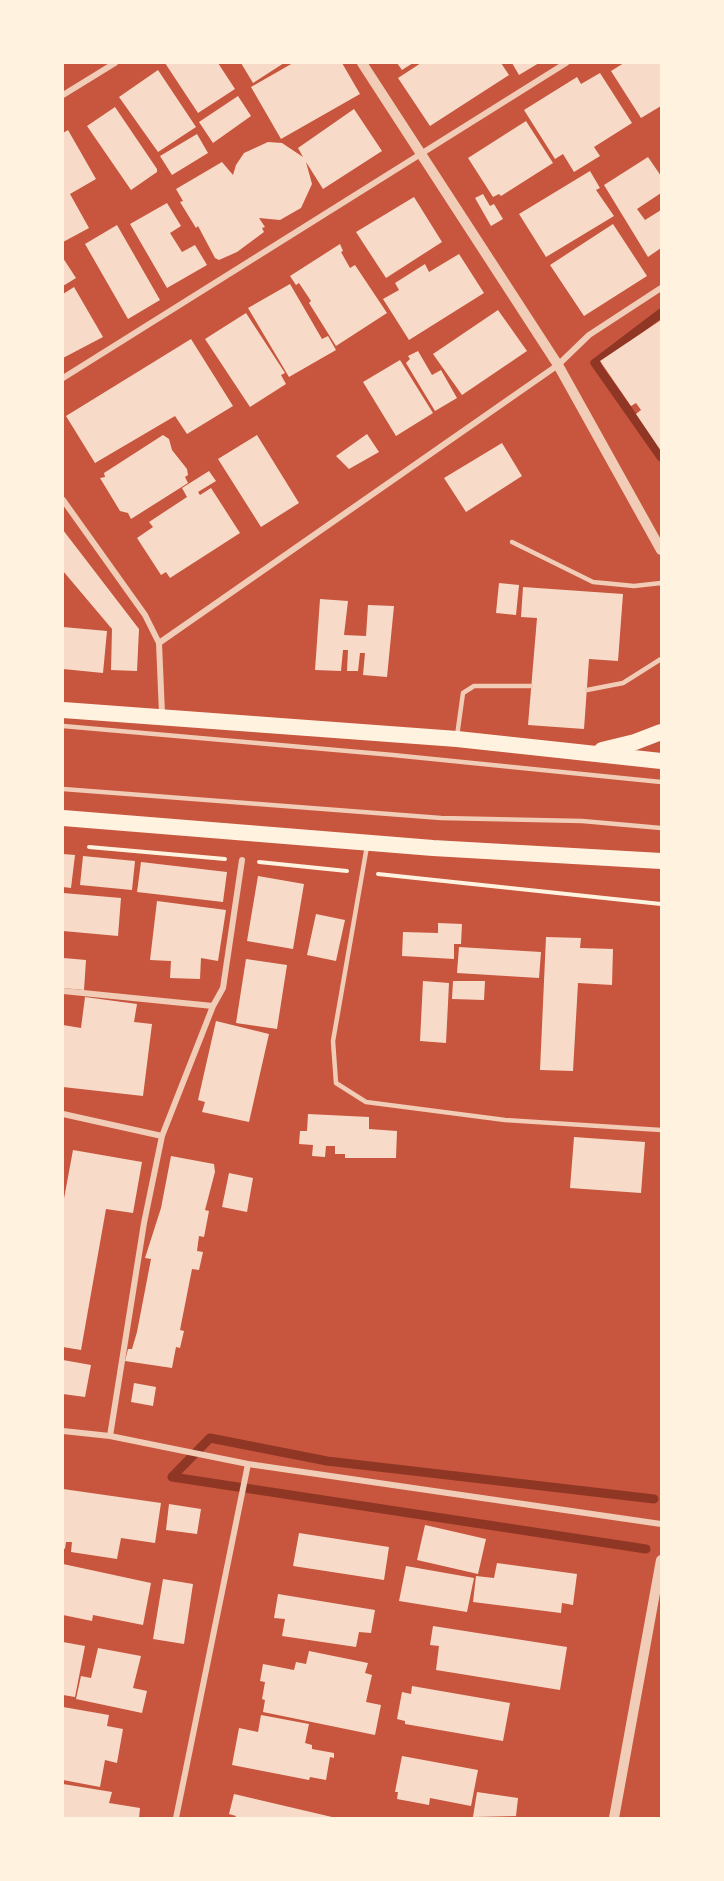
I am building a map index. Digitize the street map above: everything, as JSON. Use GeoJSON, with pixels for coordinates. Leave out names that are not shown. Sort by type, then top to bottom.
{"type":"FeatureCollection","features":[{"type":"Feature","properties":{"kind":"highway"},"geometry":{"type":"LineString","coordinates":[[63,710],[457,739],[661,761]]}},
{"type":"Feature","properties":{"kind":"highway"},"geometry":{"type":"LineString","coordinates":[[587,753],[635,742],[661,732]]}},
{"type":"Feature","properties":{"kind":"highway"},"geometry":{"type":"LineString","coordinates":[[63,818],[368,843],[661,861]]}},
{"type":"Feature","properties":{"kind":"street"},"geometry":{"type":"LineString","coordinates":[[63,95],[115,63]]}},
{"type":"Feature","properties":{"kind":"street"},"geometry":{"type":"LineString","coordinates":[[362,63],[558,364],[661,550]]}},
{"type":"Feature","properties":{"kind":"street"},"geometry":{"type":"LineString","coordinates":[[63,378],[566,63]]}},
{"type":"Feature","properties":{"kind":"street"},"geometry":{"type":"LineString","coordinates":[[159,643],[558,364],[589,335],[661,288]]}},
{"type":"Feature","properties":{"kind":"street"},"geometry":{"type":"LineString","coordinates":[[63,500],[145,615],[159,643],[163,705],[161,718]]}},
{"type":"Feature","properties":{"kind":"street"},"geometry":{"type":"LineString","coordinates":[[110,1436],[144,1223],[162,1136],[213,1005],[223,988],[242,860]]}},
{"type":"Feature","properties":{"kind":"street"},"geometry":{"type":"LineString","coordinates":[[63,991],[213,1005]]}},
{"type":"Feature","properties":{"kind":"street"},"geometry":{"type":"LineString","coordinates":[[63,1114],[162,1136]]}},
{"type":"Feature","properties":{"kind":"street"},"geometry":{"type":"LineString","coordinates":[[63,1431],[110,1436],[248,1464],[661,1524]]}},
{"type":"Feature","properties":{"kind":"street"},"geometry":{"type":"LineString","coordinates":[[176,1818],[248,1464]]}},
{"type":"Feature","properties":{"kind":"street"},"geometry":{"type":"LineString","coordinates":[[614,1818],[661,1560]]}},
{"type":"Feature","properties":{"kind":"lane"},"geometry":{"type":"LineString","coordinates":[[512,542],[594,582],[634,586],[661,583]]}},
{"type":"Feature","properties":{"kind":"lane"},"geometry":{"type":"LineString","coordinates":[[587,690],[623,683],[661,659]]}},
{"type":"Feature","properties":{"kind":"lane"},"geometry":{"type":"LineString","coordinates":[[457,739],[463,693],[474,686],[531,686]]}},
{"type":"Feature","properties":{"kind":"lane"},"geometry":{"type":"LineString","coordinates":[[63,726],[416,757],[661,782]]}},
{"type":"Feature","properties":{"kind":"lane"},"geometry":{"type":"LineString","coordinates":[[63,789],[441,818],[582,821],[661,828]]}},
{"type":"Feature","properties":{"kind":"lane"},"geometry":{"type":"LineString","coordinates":[[368,843],[333,1041],[336,1083],[366,1102],[505,1120],[661,1130]]}},
{"type":"Feature","properties":{"kind":"building"},"geometry":{"type":"Polygon","coordinates":[[[165,63],[218,63],[235,89],[198,113],[165,63]]]}},
{"type":"Feature","properties":{"kind":"building"},"geometry":{"type":"Polygon","coordinates":[[[241,63],[284,63],[253,83],[241,63]]]}},
{"type":"Feature","properties":{"kind":"building"},"geometry":{"type":"Polygon","coordinates":[[[293,63],[342,63],[360,94],[281,139],[251,87],[293,63]]]}},
{"type":"Feature","properties":{"kind":"building"},"geometry":{"type":"Polygon","coordinates":[[[397,63],[413,63],[402,70],[397,63]]]}},
{"type":"Feature","properties":{"kind":"building"},"geometry":{"type":"Polygon","coordinates":[[[421,63],[501,63],[509,75],[430,126],[398,78],[421,63]]]}},
{"type":"Feature","properties":{"kind":"building"},"geometry":{"type":"Polygon","coordinates":[[[512,63],[539,63],[519,75],[512,63]]]}},
{"type":"Feature","properties":{"kind":"building"},"geometry":{"type":"Polygon","coordinates":[[[624,63],[661,63],[661,106],[641,118],[611,71],[624,63]]]}},
{"type":"Feature","properties":{"kind":"building"},"geometry":{"type":"Polygon","coordinates":[[[158,70],[196,127],[158,152],[119,97],[158,70]]]}},
{"type":"Feature","properties":{"kind":"building"},"geometry":{"type":"Polygon","coordinates":[[[600,73],[632,123],[594,147],[600,156],[574,172],[563,154],[555,159],[524,110],[577,77],[581,84],[600,73]]]}},
{"type":"Feature","properties":{"kind":"building"},"geometry":{"type":"Polygon","coordinates":[[[238,96],[251,116],[213,143],[199,122],[238,96]]]}},
{"type":"Feature","properties":{"kind":"building"},"geometry":{"type":"Polygon","coordinates":[[[115,107],[157,169],[157,172],[131,190],[87,126],[115,107]]]}},
{"type":"Feature","properties":{"kind":"building"},"geometry":{"type":"Polygon","coordinates":[[[354,109],[382,151],[323,189],[306,162],[312,184],[301,208],[280,220],[259,218],[265,227],[262,228],[264,232],[237,252],[219,260],[215,258],[198,226],[196,228],[180,202],[183,201],[176,189],[222,162],[233,175],[244,153],[268,142],[282,143],[303,157],[298,148],[354,109]]]}},
{"type":"Feature","properties":{"kind":"building"},"geometry":{"type":"Polygon","coordinates":[[[526,121],[553,163],[501,196],[499,194],[493,197],[468,158],[526,121]]]}},
{"type":"Feature","properties":{"kind":"building"},"geometry":{"type":"Polygon","coordinates":[[[68,130],[96,179],[70,194],[89,228],[63,242],[63,133],[68,130]]]}},
{"type":"Feature","properties":{"kind":"building"},"geometry":{"type":"Polygon","coordinates":[[[197,134],[208,153],[172,175],[160,156],[197,134]]]}},
{"type":"Feature","properties":{"kind":"building"},"geometry":{"type":"Polygon","coordinates":[[[648,157],[661,176],[661,193],[637,209],[645,220],[661,210],[661,248],[648,257],[604,185],[648,157]]]}},
{"type":"Feature","properties":{"kind":"building"},"geometry":{"type":"Polygon","coordinates":[[[590,171],[600,188],[596,190],[614,216],[546,257],[519,214],[590,171]]]}},
{"type":"Feature","properties":{"kind":"building"},"geometry":{"type":"Polygon","coordinates":[[[483,194],[490,206],[494,204],[503,219],[491,226],[475,198],[483,194]]]}},
{"type":"Feature","properties":{"kind":"building"},"geometry":{"type":"Polygon","coordinates":[[[414,197],[442,242],[386,278],[356,232],[414,197]]]}},
{"type":"Feature","properties":{"kind":"building"},"geometry":{"type":"Polygon","coordinates":[[[167,203],[181,226],[170,233],[182,252],[195,245],[207,265],[167,288],[130,224],[167,203]]]}},
{"type":"Feature","properties":{"kind":"building"},"geometry":{"type":"Polygon","coordinates":[[[613,224],[647,276],[584,316],[550,265],[613,224]]]}},
{"type":"Feature","properties":{"kind":"building"},"geometry":{"type":"Polygon","coordinates":[[[117,225],[160,300],[128,319],[85,244],[117,225]]]}},
{"type":"Feature","properties":{"kind":"building"},"geometry":{"type":"Polygon","coordinates":[[[340,244],[343,251],[341,252],[350,268],[355,265],[387,313],[336,346],[309,303],[311,301],[299,283],[296,285],[290,276],[340,244]]]}},
{"type":"Feature","properties":{"kind":"building"},"geometry":{"type":"Polygon","coordinates":[[[459,254],[484,293],[409,340],[383,299],[399,290],[395,283],[425,264],[429,272],[459,254]]]}},
{"type":"Feature","properties":{"kind":"building"},"geometry":{"type":"Polygon","coordinates":[[[63,258],[76,278],[63,286],[63,258]]]}},
{"type":"Feature","properties":{"kind":"building"},"geometry":{"type":"Polygon","coordinates":[[[290,284],[322,339],[328,336],[336,350],[289,377],[248,308],[290,284]]]}},
{"type":"Feature","properties":{"kind":"building"},"geometry":{"type":"Polygon","coordinates":[[[74,287],[103,337],[63,358],[63,294],[74,287]]]}},
{"type":"Feature","properties":{"kind":"building"},"geometry":{"type":"Polygon","coordinates":[[[498,310],[527,351],[462,395],[433,354],[498,310]]]}},
{"type":"Feature","properties":{"kind":"building"},"geometry":{"type":"Polygon","coordinates":[[[246,313],[285,373],[281,375],[286,384],[250,407],[205,339],[246,313]]]}},
{"type":"Feature","properties":{"kind":"building"},"geometry":{"type":"Polygon","coordinates":[[[661,320],[661,451],[636,414],[641,410],[636,403],[631,406],[600,361],[661,320]]]}},
{"type":"Feature","properties":{"kind":"building"},"geometry":{"type":"Polygon","coordinates":[[[191,339],[233,406],[187,434],[175,416],[95,463],[66,416],[191,339]]]}},
{"type":"Feature","properties":{"kind":"building"},"geometry":{"type":"Polygon","coordinates":[[[418,351],[432,375],[441,370],[457,398],[435,411],[406,363],[410,359],[408,356],[418,351]]]}},
{"type":"Feature","properties":{"kind":"building"},"geometry":{"type":"Polygon","coordinates":[[[400,360],[433,413],[396,436],[363,382],[400,360]]]}},
{"type":"Feature","properties":{"kind":"building"},"geometry":{"type":"Polygon","coordinates":[[[367,434],[379,452],[349,469],[336,456],[367,434]]]}},
{"type":"Feature","properties":{"kind":"building"},"geometry":{"type":"Polygon","coordinates":[[[163,435],[169,439],[172,450],[187,469],[188,475],[185,477],[188,483],[131,519],[128,513],[120,511],[100,478],[105,477],[104,473],[163,435]]]}},
{"type":"Feature","properties":{"kind":"building"},"geometry":{"type":"Polygon","coordinates":[[[257,435],[299,503],[261,527],[218,459],[257,435]]]}},
{"type":"Feature","properties":{"kind":"building"},"geometry":{"type":"Polygon","coordinates":[[[502,443],[522,476],[466,512],[444,478],[502,443]]]}},
{"type":"Feature","properties":{"kind":"building"},"geometry":{"type":"Polygon","coordinates":[[[209,471],[216,481],[198,492],[200,495],[211,488],[240,533],[170,578],[166,572],[161,575],[137,538],[153,527],[149,522],[187,497],[182,488],[209,471]]]}},
{"type":"Feature","properties":{"kind":"building"},"geometry":{"type":"Polygon","coordinates":[[[63,530],[139,629],[137,671],[111,670],[112,629],[63,571],[63,530]]]}},
{"type":"Feature","properties":{"kind":"building"},"geometry":{"type":"Polygon","coordinates":[[[499,583],[519,585],[516,615],[496,613],[499,583]]]}},
{"type":"Feature","properties":{"kind":"building"},"geometry":{"type":"Polygon","coordinates":[[[523,587],[623,594],[618,661],[589,659],[584,729],[528,725],[537,618],[521,617],[523,587]]]}},
{"type":"Feature","properties":{"kind":"building"},"geometry":{"type":"Polygon","coordinates":[[[320,599],[348,601],[344,635],[366,636],[368,605],[394,606],[387,677],[363,675],[365,653],[360,653],[358,671],[347,671],[348,650],[343,650],[341,671],[315,670],[320,599]]]}},
{"type":"Feature","properties":{"kind":"building"},"geometry":{"type":"Polygon","coordinates":[[[63,627],[107,631],[103,673],[63,669],[63,627]]]}},
{"type":"Feature","properties":{"kind":"building"},"geometry":{"type":"Polygon","coordinates":[[[63,854],[75,855],[71,888],[63,887],[63,854]]]}},
{"type":"Feature","properties":{"kind":"building"},"geometry":{"type":"Polygon","coordinates":[[[83,856],[135,861],[132,890],[80,885],[83,856]]]}},
{"type":"Feature","properties":{"kind":"building"},"geometry":{"type":"Polygon","coordinates":[[[141,862],[227,872],[223,902],[137,892],[141,862]]]}},
{"type":"Feature","properties":{"kind":"building"},"geometry":{"type":"Polygon","coordinates":[[[258,876],[304,884],[293,949],[247,941],[258,876]]]}},
{"type":"Feature","properties":{"kind":"building"},"geometry":{"type":"Polygon","coordinates":[[[63,893],[121,898],[118,936],[63,931],[63,893]]]}},
{"type":"Feature","properties":{"kind":"building"},"geometry":{"type":"Polygon","coordinates":[[[157,901],[226,910],[218,961],[201,958],[200,979],[170,978],[171,961],[150,960],[157,901]]]}},
{"type":"Feature","properties":{"kind":"building"},"geometry":{"type":"Polygon","coordinates":[[[316,914],[345,920],[336,961],[307,955],[316,914]]]}},
{"type":"Feature","properties":{"kind":"building"},"geometry":{"type":"Polygon","coordinates":[[[438,923],[462,924],[461,944],[454,944],[454,959],[402,956],[403,932],[438,933],[438,923]]]}},
{"type":"Feature","properties":{"kind":"building"},"geometry":{"type":"Polygon","coordinates":[[[546,937],[581,938],[580,948],[613,949],[612,985],[578,983],[573,1071],[540,1070],[546,937]]]}},
{"type":"Feature","properties":{"kind":"building"},"geometry":{"type":"Polygon","coordinates":[[[459,947],[541,952],[539,978],[457,973],[459,947]]]}},
{"type":"Feature","properties":{"kind":"building"},"geometry":{"type":"Polygon","coordinates":[[[63,958],[86,960],[84,990],[63,988],[63,958]]]}},
{"type":"Feature","properties":{"kind":"building"},"geometry":{"type":"Polygon","coordinates":[[[246,959],[287,965],[277,1029],[236,1023],[246,959]]]}},
{"type":"Feature","properties":{"kind":"building"},"geometry":{"type":"Polygon","coordinates":[[[423,981],[449,983],[446,1043],[420,1041],[423,981]]]}},
{"type":"Feature","properties":{"kind":"building"},"geometry":{"type":"Polygon","coordinates":[[[453,981],[485,981],[484,1000],[452,999],[453,981]]]}},
{"type":"Feature","properties":{"kind":"building"},"geometry":{"type":"Polygon","coordinates":[[[85,997],[137,1004],[134,1022],[152,1024],[143,1096],[63,1087],[63,1025],[81,1028],[85,997]]]}},
{"type":"Feature","properties":{"kind":"building"},"geometry":{"type":"Polygon","coordinates":[[[216,1021],[269,1034],[249,1122],[202,1112],[205,1102],[198,1100],[216,1021]]]}},
{"type":"Feature","properties":{"kind":"building"},"geometry":{"type":"Polygon","coordinates":[[[308,1114],[369,1117],[369,1129],[397,1131],[396,1158],[345,1158],[345,1154],[335,1154],[335,1146],[326,1146],[325,1157],[312,1156],[313,1145],[299,1144],[300,1131],[307,1131],[308,1114]]]}},
{"type":"Feature","properties":{"kind":"building"},"geometry":{"type":"Polygon","coordinates":[[[574,1137],[645,1142],[641,1193],[570,1188],[574,1137]]]}},
{"type":"Feature","properties":{"kind":"building"},"geometry":{"type":"Polygon","coordinates":[[[73,1150],[142,1162],[133,1213],[106,1209],[81,1350],[63,1347],[63,1204],[73,1150]]]}},
{"type":"Feature","properties":{"kind":"building"},"geometry":{"type":"Polygon","coordinates":[[[171,1156],[214,1164],[215,1172],[205,1210],[209,1211],[204,1237],[199,1236],[197,1251],[203,1252],[199,1270],[192,1269],[180,1330],[184,1331],[180,1348],[176,1347],[172,1368],[125,1361],[128,1349],[132,1349],[137,1332],[151,1259],[145,1258],[161,1208],[171,1156]]]}},
{"type":"Feature","properties":{"kind":"building"},"geometry":{"type":"Polygon","coordinates":[[[229,1173],[253,1178],[247,1212],[222,1207],[229,1173]]]}},
{"type":"Feature","properties":{"kind":"building"},"geometry":{"type":"Polygon","coordinates":[[[63,1360],[91,1365],[85,1397],[63,1394],[63,1360]]]}},
{"type":"Feature","properties":{"kind":"building"},"geometry":{"type":"Polygon","coordinates":[[[134,1383],[156,1387],[153,1406],[131,1402],[134,1383]]]}},
{"type":"Feature","properties":{"kind":"building"},"geometry":{"type":"Polygon","coordinates":[[[63,1489],[161,1503],[155,1543],[121,1538],[117,1559],[71,1552],[72,1542],[66,1542],[65,1549],[63,1548],[63,1489]]]}},
{"type":"Feature","properties":{"kind":"building"},"geometry":{"type":"Polygon","coordinates":[[[169,1504],[201,1509],[197,1534],[166,1530],[169,1504]]]}},
{"type":"Feature","properties":{"kind":"building"},"geometry":{"type":"Polygon","coordinates":[[[425,1525],[486,1539],[478,1574],[417,1560],[425,1525]]]}},
{"type":"Feature","properties":{"kind":"building"},"geometry":{"type":"Polygon","coordinates":[[[299,1533],[389,1547],[384,1580],[293,1566],[299,1533]]]}},
{"type":"Feature","properties":{"kind":"building"},"geometry":{"type":"Polygon","coordinates":[[[497,1563],[577,1574],[573,1605],[562,1603],[561,1613],[473,1602],[476,1576],[494,1578],[497,1563]]]}},
{"type":"Feature","properties":{"kind":"building"},"geometry":{"type":"Polygon","coordinates":[[[63,1564],[151,1583],[143,1625],[93,1615],[92,1621],[63,1615],[63,1564]]]}},
{"type":"Feature","properties":{"kind":"building"},"geometry":{"type":"Polygon","coordinates":[[[406,1566],[474,1578],[467,1612],[399,1601],[406,1566]]]}},
{"type":"Feature","properties":{"kind":"building"},"geometry":{"type":"Polygon","coordinates":[[[163,1579],[193,1584],[184,1644],[153,1639],[163,1579]]]}},
{"type":"Feature","properties":{"kind":"building"},"geometry":{"type":"Polygon","coordinates":[[[278,1594],[375,1610],[371,1633],[359,1632],[356,1647],[282,1636],[285,1619],[274,1618],[278,1594]]]}},
{"type":"Feature","properties":{"kind":"building"},"geometry":{"type":"Polygon","coordinates":[[[433,1626],[567,1647],[560,1690],[436,1670],[439,1646],[430,1645],[433,1626]]]}},
{"type":"Feature","properties":{"kind":"building"},"geometry":{"type":"Polygon","coordinates":[[[63,1642],[85,1646],[75,1697],[63,1695],[63,1642]]]}},
{"type":"Feature","properties":{"kind":"building"},"geometry":{"type":"Polygon","coordinates":[[[98,1648],[141,1656],[133,1688],[147,1691],[142,1713],[76,1699],[81,1676],[91,1678],[98,1648]]]}},
{"type":"Feature","properties":{"kind":"building"},"geometry":{"type":"Polygon","coordinates":[[[309,1651],[368,1663],[365,1673],[372,1675],[366,1702],[381,1705],[375,1735],[263,1712],[265,1700],[262,1699],[265,1682],[260,1681],[263,1664],[294,1670],[296,1662],[306,1664],[309,1651]]]}},
{"type":"Feature","properties":{"kind":"building"},"geometry":{"type":"Polygon","coordinates":[[[412,1686],[510,1703],[503,1741],[405,1724],[405,1721],[397,1719],[402,1692],[411,1694],[412,1686]]]}},
{"type":"Feature","properties":{"kind":"building"},"geometry":{"type":"Polygon","coordinates":[[[63,1707],[109,1715],[107,1726],[123,1729],[117,1763],[105,1760],[100,1787],[63,1780],[63,1707]]]}},
{"type":"Feature","properties":{"kind":"building"},"geometry":{"type":"Polygon","coordinates":[[[261,1715],[309,1724],[305,1743],[312,1745],[312,1749],[334,1753],[334,1758],[330,1757],[326,1780],[310,1777],[309,1780],[232,1765],[239,1728],[258,1732],[261,1715]]]}},
{"type":"Feature","properties":{"kind":"building"},"geometry":{"type":"Polygon","coordinates":[[[402,1756],[478,1770],[471,1806],[430,1798],[429,1805],[397,1799],[398,1792],[395,1792],[402,1756]]]}},
{"type":"Feature","properties":{"kind":"building"},"geometry":{"type":"Polygon","coordinates":[[[63,1784],[112,1792],[109,1803],[140,1808],[139,1818],[63,1818],[63,1784]]]}},
{"type":"Feature","properties":{"kind":"building"},"geometry":{"type":"Polygon","coordinates":[[[477,1792],[518,1798],[516,1816],[473,1817],[477,1792]]]}},
{"type":"Feature","properties":{"kind":"building"},"geometry":{"type":"Polygon","coordinates":[[[234,1794],[332,1818],[235,1818],[236,1816],[229,1814],[234,1794]]]}},
{"type":"Feature","properties":{"kind":"waterway"},"geometry":{"type":"LineString","coordinates":[[661,313],[595,363],[661,457]]}},
{"type":"Feature","properties":{"kind":"waterway"},"geometry":{"type":"LineString","coordinates":[[646,1549],[172,1477],[210,1438],[327,1461],[654,1499]]}}]}
